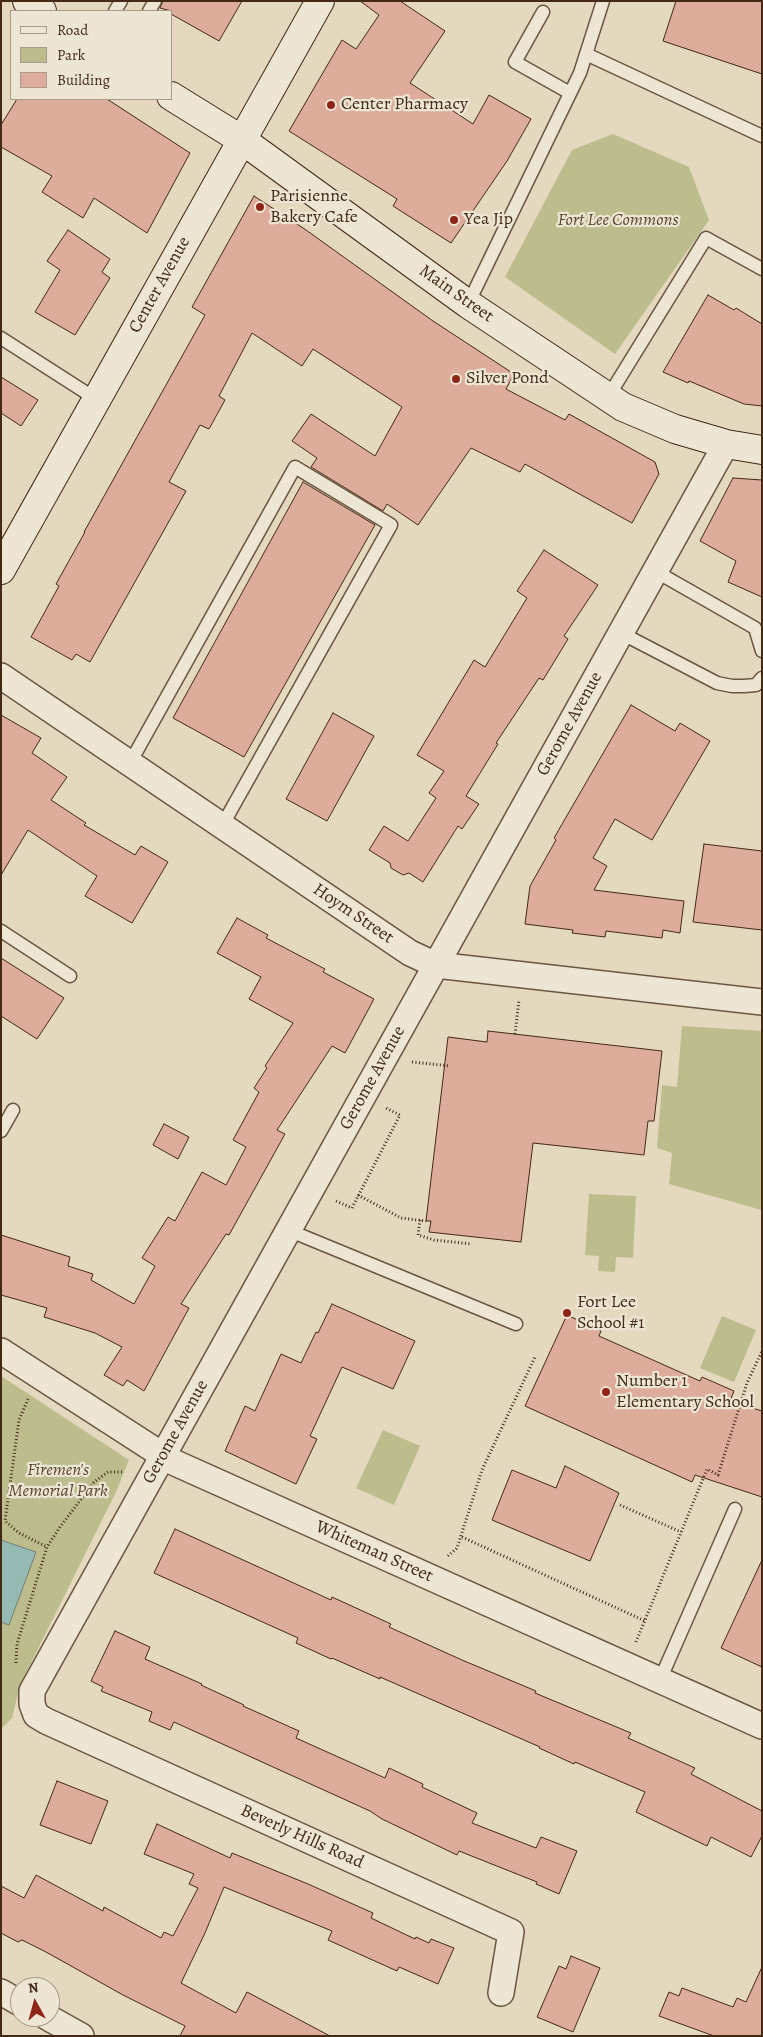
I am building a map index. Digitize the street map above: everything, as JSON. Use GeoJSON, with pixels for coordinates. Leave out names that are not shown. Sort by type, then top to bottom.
{"type":"FeatureCollection","features":[{"type":"Feature","properties":{"kind":"main road"},"geometry":{"type":"LineString","coordinates":[[27,1],[40,10]]}},
{"type":"Feature","properties":{"kind":"main road","name":"Center Avenue"},"geometry":{"type":"LineString","coordinates":[[4,560],[320,1]]}},
{"type":"Feature","properties":{"kind":"main road","name":"Main Street"},"geometry":{"type":"LineString","coordinates":[[172,97],[242,140],[468,304],[623,407],[675,429],[726,444],[762,450]]}},
{"type":"Feature","properties":{"kind":"street","name":"Gerome Avenue"},"geometry":{"type":"LineString","coordinates":[[36,1715],[32,1704],[32,1691],[726,444]]}},
{"type":"Feature","properties":{"kind":"street","name":"Hoym Street"},"geometry":{"type":"LineString","coordinates":[[1,676],[410,953],[436,965],[762,1002]]}},
{"type":"Feature","properties":{"kind":"street","name":"Whiteman Street"},"geometry":{"type":"LineString","coordinates":[[1,1351],[158,1466],[173,1462],[762,1726]]}},
{"type":"Feature","properties":{"kind":"street","name":"Beverly Hills Road"},"geometry":{"type":"LineString","coordinates":[[36,1715],[512,1932],[500,1993]]}},
{"type":"Feature","properties":{"kind":"street"},"geometry":{"type":"LineString","coordinates":[[60,2024],[81,2036]]}},
{"type":"Feature","properties":{"kind":"lane"},"geometry":{"type":"LineString","coordinates":[[468,304],[570,93],[586,54],[603,1]]}},
{"type":"Feature","properties":{"kind":"lane"},"geometry":{"type":"LineString","coordinates":[[543,12],[514,62],[570,93]]}},
{"type":"Feature","properties":{"kind":"lane"},"geometry":{"type":"LineString","coordinates":[[586,54],[762,136]]}},
{"type":"Feature","properties":{"kind":"lane"},"geometry":{"type":"LineString","coordinates":[[608,397],[706,238],[762,269]]}},
{"type":"Feature","properties":{"kind":"lane"},"geometry":{"type":"LineString","coordinates":[[1,338],[96,398]]}},
{"type":"Feature","properties":{"kind":"lane"},"geometry":{"type":"LineString","coordinates":[[130,763],[295,467],[392,525],[222,826]]}},
{"type":"Feature","properties":{"kind":"lane"},"geometry":{"type":"LineString","coordinates":[[655,571],[755,628],[762,651]]}},
{"type":"Feature","properties":{"kind":"lane"},"geometry":{"type":"LineString","coordinates":[[621,632],[717,683],[732,686],[750,685],[756,684],[762,678]]}},
{"type":"Feature","properties":{"kind":"lane"},"geometry":{"type":"LineString","coordinates":[[1,931],[70,976]]}},
{"type":"Feature","properties":{"kind":"lane"},"geometry":{"type":"LineString","coordinates":[[1,1131],[13,1110]]}},
{"type":"Feature","properties":{"kind":"lane"},"geometry":{"type":"LineString","coordinates":[[288,1230],[516,1324]]}},
{"type":"Feature","properties":{"kind":"lane"},"geometry":{"type":"LineString","coordinates":[[660,1680],[735,1508]]}},
{"type":"Feature","properties":{"kind":"path"},"geometry":{"type":"LineString","coordinates":[[515,1034],[520,991]]}},
{"type":"Feature","properties":{"kind":"path"},"geometry":{"type":"LineString","coordinates":[[411,1062],[450,1066]]}},
{"type":"Feature","properties":{"kind":"path"},"geometry":{"type":"LineString","coordinates":[[327,1197],[352,1208],[400,1115],[385,1108]]}},
{"type":"Feature","properties":{"kind":"path"},"geometry":{"type":"LineString","coordinates":[[358,1195],[401,1218],[426,1221]]}},
{"type":"Feature","properties":{"kind":"path"},"geometry":{"type":"LineString","coordinates":[[420,1220],[418,1235],[434,1240],[472,1244]]}},
{"type":"Feature","properties":{"kind":"path"},"geometry":{"type":"LineString","coordinates":[[626,1666],[707,1469],[718,1475],[747,1383],[762,1351]]}},
{"type":"Feature","properties":{"kind":"path"},"geometry":{"type":"LineString","coordinates":[[445,1558],[457,1548],[482,1470],[535,1357]]}},
{"type":"Feature","properties":{"kind":"path"},"geometry":{"type":"LineString","coordinates":[[28,1400],[19,1420],[5,1521],[19,1534],[47,1547]]}},
{"type":"Feature","properties":{"kind":"path"},"geometry":{"type":"LineString","coordinates":[[16,1665],[17,1644],[47,1547],[60,1527],[94,1482],[108,1472],[127,1472],[158,1466]]}},
{"type":"Feature","properties":{"kind":"path"},"geometry":{"type":"LineString","coordinates":[[620,1505],[681,1532]]}},
{"type":"Feature","properties":{"kind":"path"},"geometry":{"type":"LineString","coordinates":[[462,1536],[645,1621]]}},
{"type":"Feature","properties":{"kind":"green space","name":"Fort Lee Commons"},"geometry":{"type":"Polygon","coordinates":[[[613,134],[689,167],[709,220],[615,354],[505,277],[572,150],[613,134]]]}},
{"type":"Feature","properties":{"kind":"green space"},"geometry":{"type":"Polygon","coordinates":[[[682,1026],[762,1031],[762,1210],[669,1184],[672,1153],[657,1148],[662,1085],[677,1087],[682,1026]]]}},
{"type":"Feature","properties":{"kind":"green space"},"geometry":{"type":"Polygon","coordinates":[[[589,1194],[636,1196],[633,1258],[616,1257],[615,1272],[598,1271],[599,1256],[585,1255],[589,1194]]]}},
{"type":"Feature","properties":{"kind":"green space"},"geometry":{"type":"Polygon","coordinates":[[[722,1316],[756,1330],[734,1382],[700,1368],[722,1316]]]}},
{"type":"Feature","properties":{"kind":"green space","name":"Firemen's Memorial Park"},"geometry":{"type":"Polygon","coordinates":[[[1,1376],[129,1460],[116,1492],[20,1685],[12,1718],[1,1729],[1,1376]]]}},
{"type":"Feature","properties":{"kind":"green space"},"geometry":{"type":"Polygon","coordinates":[[[383,1430],[420,1446],[394,1505],[356,1488],[383,1430]]]}},
{"type":"Feature","properties":{"kind":"water"},"geometry":{"type":"Polygon","coordinates":[[[1,1540],[36,1552],[9,1625],[1,1622],[1,1540]]]}},
{"type":"Feature","properties":{"kind":"building"},"geometry":{"type":"Polygon","coordinates":[[[163,1],[242,1],[219,41],[172,15],[172,10],[160,8],[163,1]]]}},
{"type":"Feature","properties":{"kind":"building"},"geometry":{"type":"Polygon","coordinates":[[[360,1],[400,1],[445,31],[410,83],[473,124],[489,95],[531,119],[507,161],[451,243],[393,206],[397,199],[289,131],[342,40],[356,49],[379,15],[360,1]]]}},
{"type":"Feature","properties":{"kind":"building"},"geometry":{"type":"Polygon","coordinates":[[[676,1],[762,1],[762,74],[663,41],[676,1]]]}},
{"type":"Feature","properties":{"kind":"building"},"geometry":{"type":"Polygon","coordinates":[[[16,100],[109,100],[190,153],[147,233],[94,198],[83,218],[42,192],[52,176],[1,147],[1,125],[16,100]]]}},
{"type":"Feature","properties":{"kind":"building"},"geometry":{"type":"Polygon","coordinates":[[[254,196],[306,230],[433,321],[514,374],[506,389],[565,420],[569,414],[655,462],[659,474],[632,523],[525,464],[520,472],[471,448],[418,525],[387,504],[383,511],[311,467],[317,458],[292,441],[311,414],[375,456],[402,407],[313,349],[302,366],[252,333],[219,396],[225,400],[209,429],[200,425],[169,482],[186,491],[90,662],[76,654],[72,660],[31,637],[59,586],[56,584],[84,532],[205,315],[192,307],[254,196]]]}},
{"type":"Feature","properties":{"kind":"building"},"geometry":{"type":"Polygon","coordinates":[[[68,230],[110,259],[102,272],[110,278],[75,335],[35,312],[60,270],[47,261],[68,230]]]}},
{"type":"Feature","properties":{"kind":"building"},"geometry":{"type":"Polygon","coordinates":[[[708,295],[734,310],[736,308],[762,324],[762,406],[744,404],[663,372],[708,295]]]}},
{"type":"Feature","properties":{"kind":"building"},"geometry":{"type":"Polygon","coordinates":[[[1,377],[38,400],[21,426],[1,413],[1,377]]]}},
{"type":"Feature","properties":{"kind":"building"},"geometry":{"type":"Polygon","coordinates":[[[733,478],[762,480],[762,597],[728,582],[736,561],[700,541],[733,478]]]}},
{"type":"Feature","properties":{"kind":"building"},"geometry":{"type":"Polygon","coordinates":[[[303,482],[375,525],[244,757],[173,718],[303,482]]]}},
{"type":"Feature","properties":{"kind":"building"},"geometry":{"type":"Polygon","coordinates":[[[544,550],[598,585],[564,636],[568,639],[543,680],[539,678],[496,743],[498,744],[466,796],[479,804],[462,829],[458,826],[423,882],[409,873],[403,875],[391,868],[390,863],[369,850],[384,826],[408,841],[436,798],[429,793],[444,771],[417,755],[474,660],[485,667],[527,598],[517,591],[544,550]]]}},
{"type":"Feature","properties":{"kind":"building"},"geometry":{"type":"Polygon","coordinates":[[[631,705],[675,731],[680,723],[710,741],[652,840],[615,819],[593,858],[607,866],[594,890],[684,901],[680,933],[663,930],[662,938],[606,931],[605,937],[572,933],[573,930],[525,924],[530,886],[556,840],[554,838],[631,705]]]}},
{"type":"Feature","properties":{"kind":"building"},"geometry":{"type":"Polygon","coordinates":[[[333,713],[374,736],[327,821],[286,799],[333,713]]]}},
{"type":"Feature","properties":{"kind":"building"},"geometry":{"type":"Polygon","coordinates":[[[1,715],[41,738],[32,753],[67,777],[51,800],[86,823],[84,825],[135,855],[141,846],[168,862],[132,923],[85,896],[97,876],[28,830],[1,875],[1,715]]]}},
{"type":"Feature","properties":{"kind":"building"},"geometry":{"type":"Polygon","coordinates":[[[704,844],[762,851],[762,930],[693,922],[704,844]]]}},
{"type":"Feature","properties":{"kind":"building"},"geometry":{"type":"Polygon","coordinates":[[[237,918],[268,935],[266,938],[325,969],[323,972],[374,999],[345,1053],[332,1046],[277,1130],[285,1134],[229,1235],[226,1234],[181,1304],[189,1308],[144,1391],[127,1380],[123,1386],[104,1375],[122,1347],[95,1333],[44,1317],[47,1308],[1,1295],[1,1235],[70,1257],[68,1266],[93,1274],[91,1280],[134,1304],[155,1266],[142,1258],[168,1217],[175,1221],[202,1172],[226,1185],[246,1147],[233,1140],[259,1092],[254,1088],[267,1068],[265,1066],[293,1023],[249,999],[261,977],[217,953],[237,918]]]}},
{"type":"Feature","properties":{"kind":"building"},"geometry":{"type":"Polygon","coordinates":[[[1,958],[64,998],[37,1039],[1,1016],[1,958]]]}},
{"type":"Feature","properties":{"kind":"building"},"geometry":{"type":"Polygon","coordinates":[[[488,1031],[662,1051],[654,1121],[648,1121],[644,1155],[533,1143],[521,1242],[429,1232],[431,1221],[426,1221],[448,1037],[487,1042],[488,1031]]]}},
{"type":"Feature","properties":{"kind":"building"},"geometry":{"type":"Polygon","coordinates":[[[164,1124],[189,1137],[178,1159],[153,1145],[164,1124]]]}},
{"type":"Feature","properties":{"kind":"building"},"geometry":{"type":"Polygon","coordinates":[[[332,1304],[415,1341],[393,1389],[342,1367],[310,1436],[317,1439],[296,1484],[225,1451],[245,1406],[255,1411],[281,1354],[301,1363],[332,1304]]]}},
{"type":"Feature","properties":{"kind":"building"},"geometry":{"type":"Polygon","coordinates":[[[567,1315],[601,1331],[599,1336],[700,1381],[702,1377],[734,1391],[730,1401],[762,1411],[762,1497],[695,1475],[692,1482],[525,1406],[567,1315]]]}},
{"type":"Feature","properties":{"kind":"building"},"geometry":{"type":"Polygon","coordinates":[[[565,1466],[619,1493],[590,1561],[492,1520],[512,1470],[556,1488],[565,1466]]]}},
{"type":"Feature","properties":{"kind":"building"},"geometry":{"type":"Polygon","coordinates":[[[175,1529],[331,1600],[332,1597],[391,1624],[389,1627],[536,1691],[535,1693],[631,1733],[628,1738],[695,1768],[691,1774],[762,1811],[762,1836],[751,1857],[711,1837],[707,1846],[636,1812],[645,1792],[575,1762],[574,1764],[540,1747],[380,1677],[380,1679],[331,1659],[296,1643],[298,1638],[154,1573],[175,1529]]]}},
{"type":"Feature","properties":{"kind":"building"},"geometry":{"type":"Polygon","coordinates":[[[762,1560],[762,1667],[721,1648],[762,1560]]]}},
{"type":"Feature","properties":{"kind":"building"},"geometry":{"type":"Polygon","coordinates":[[[115,1631],[150,1647],[145,1659],[299,1731],[296,1738],[385,1778],[389,1768],[423,1784],[422,1787],[477,1813],[472,1823],[536,1848],[541,1837],[577,1851],[559,1894],[536,1884],[537,1882],[459,1851],[457,1855],[382,1819],[370,1811],[174,1722],[170,1730],[149,1721],[152,1712],[101,1691],[103,1687],[91,1681],[115,1631]]]}},
{"type":"Feature","properties":{"kind":"building"},"geometry":{"type":"Polygon","coordinates":[[[57,1781],[108,1801],[91,1844],[40,1825],[57,1781]]]}},
{"type":"Feature","properties":{"kind":"building"},"geometry":{"type":"Polygon","coordinates":[[[157,1824],[230,1858],[232,1853],[308,1884],[373,1913],[371,1918],[415,1939],[416,1937],[429,1943],[431,1939],[454,1948],[438,1984],[399,1967],[397,1971],[328,1940],[332,1931],[224,1887],[181,1983],[236,2013],[247,1992],[330,2036],[180,2036],[185,2026],[123,1995],[46,1952],[22,1940],[18,1942],[1,1933],[1,1886],[24,1898],[36,1875],[103,1911],[104,1907],[161,1938],[164,1932],[173,1936],[198,1888],[189,1884],[194,1874],[144,1854],[157,1824]]]}},
{"type":"Feature","properties":{"kind":"building"},"geometry":{"type":"Polygon","coordinates":[[[571,1956],[600,1968],[573,2032],[537,2017],[559,1966],[566,1969],[571,1956]]]}},
{"type":"Feature","properties":{"kind":"building"},"geometry":{"type":"Polygon","coordinates":[[[762,1967],[762,2036],[714,2036],[659,2016],[669,1992],[679,1996],[682,1988],[733,2007],[737,1998],[746,2002],[762,1967]]]}},
{"type":"Feature","properties":{"kind":"place","name":"Center Pharmacy"},"geometry":{"type":"Point","coordinates":[331,105]}},
{"type":"Feature","properties":{"kind":"place","name":"Parisienne Bakery Cafe"},"geometry":{"type":"Point","coordinates":[260,207]}},
{"type":"Feature","properties":{"kind":"place","name":"Yea Jip"},"geometry":{"type":"Point","coordinates":[454,220]}},
{"type":"Feature","properties":{"kind":"place","name":"Silver Pond"},"geometry":{"type":"Point","coordinates":[456,379]}},
{"type":"Feature","properties":{"kind":"place","name":"Fort Lee School #1"},"geometry":{"type":"Point","coordinates":[567,1313]}},
{"type":"Feature","properties":{"kind":"place","name":"Number 1 Elementary School"},"geometry":{"type":"Point","coordinates":[606,1392]}}]}
